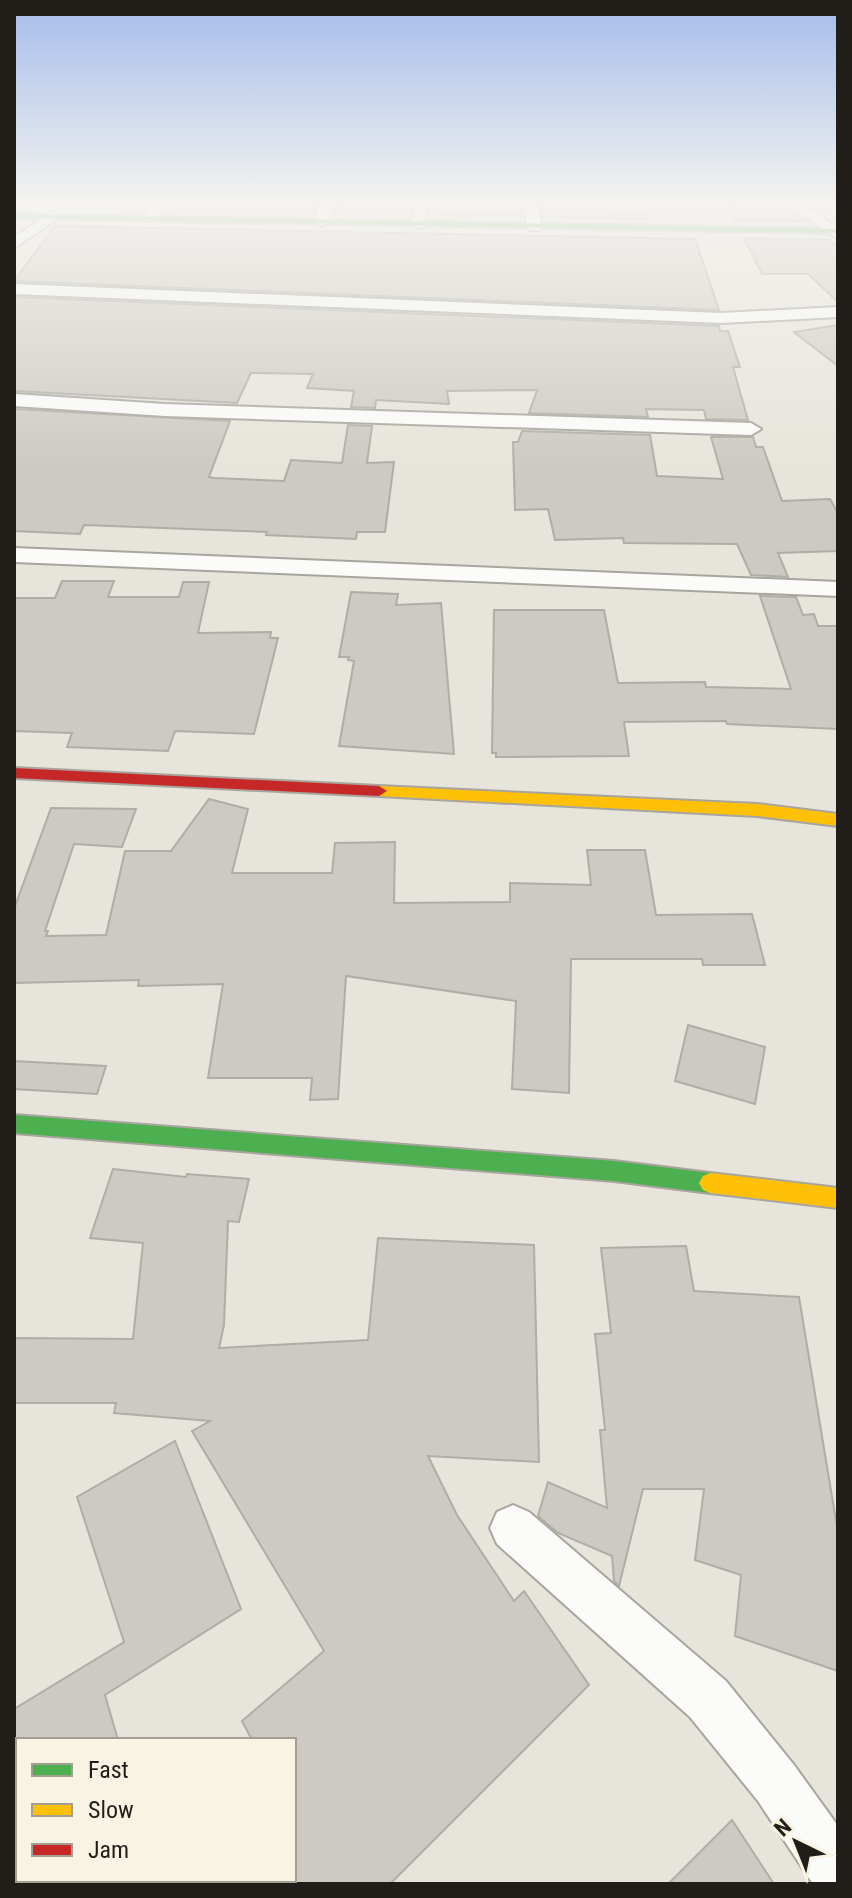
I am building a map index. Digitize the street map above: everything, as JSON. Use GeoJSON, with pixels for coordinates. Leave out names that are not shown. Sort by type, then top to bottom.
{"type":"FeatureCollection","features":[{"type":"Feature","properties":{"kind":"street"},"geometry":{"type":"LineString","coordinates":[[77,292],[721,318],[838,312]]}},
{"type":"Feature","properties":{"kind":"street"},"geometry":{"type":"LineString","coordinates":[[14,400],[165,410],[751,429]]}},
{"type":"Feature","properties":{"kind":"street"},"geometry":{"type":"LineString","coordinates":[[14,555],[838,589]]}},
{"type":"Feature","properties":{"kind":"street"},"geometry":{"type":"LineString","coordinates":[[14,773],[757,810],[838,820]]}},
{"type":"Feature","properties":{"kind":"street"},"geometry":{"type":"LineString","coordinates":[[14,1124],[614,1171],[838,1198]]}},
{"type":"Feature","properties":{"kind":"street"},"geometry":{"type":"LineString","coordinates":[[513,1528],[708,1699],[767,1772],[838,1873]]}},
{"type":"Feature","properties":{"kind":"building"},"geometry":{"type":"Polygon","coordinates":[[[271,292],[713,292],[719,310],[271,292]]]}},
{"type":"Feature","properties":{"kind":"building"},"geometry":{"type":"Polygon","coordinates":[[[827,292],[838,292],[838,302],[827,292]]]}},
{"type":"Feature","properties":{"kind":"building"},"geometry":{"type":"Polygon","coordinates":[[[14,297],[719,326],[720,331],[728,331],[740,367],[733,367],[748,420],[706,419],[704,410],[646,409],[648,417],[529,413],[537,390],[447,391],[449,404],[376,400],[375,408],[351,407],[354,391],[307,388],[313,374],[251,373],[237,403],[14,391],[14,297]]]}},
{"type":"Feature","properties":{"kind":"building"},"geometry":{"type":"Polygon","coordinates":[[[838,325],[838,366],[794,332],[838,325]]]}},
{"type":"Feature","properties":{"kind":"building"},"geometry":{"type":"Polygon","coordinates":[[[14,409],[230,421],[209,477],[214,478],[284,481],[291,460],[342,463],[348,425],[372,426],[367,463],[394,462],[385,532],[357,532],[356,539],[266,535],[267,532],[84,525],[80,534],[14,531],[14,409]]]}},
{"type":"Feature","properties":{"kind":"building"},"geometry":{"type":"Polygon","coordinates":[[[522,431],[650,435],[657,476],[723,479],[711,437],[753,437],[756,447],[763,447],[782,501],[830,499],[838,513],[838,551],[778,553],[788,577],[751,575],[737,544],[624,543],[623,538],[555,540],[548,509],[515,510],[513,442],[518,442],[522,431]]]}},
{"type":"Feature","properties":{"kind":"building"},"geometry":{"type":"Polygon","coordinates":[[[62,581],[114,581],[108,597],[179,597],[183,582],[209,582],[198,633],[271,632],[270,638],[278,638],[254,734],[175,731],[168,751],[67,747],[72,733],[14,731],[14,598],[55,598],[62,581]]]}},
{"type":"Feature","properties":{"kind":"building"},"geometry":{"type":"Polygon","coordinates":[[[351,592],[398,594],[396,605],[441,603],[454,754],[339,746],[354,661],[348,660],[349,657],[339,657],[351,592]]]}},
{"type":"Feature","properties":{"kind":"building"},"geometry":{"type":"Polygon","coordinates":[[[760,596],[796,597],[803,615],[814,614],[818,626],[838,626],[838,729],[727,724],[726,721],[624,722],[629,756],[496,757],[496,753],[492,753],[494,610],[604,610],[618,683],[705,682],[706,687],[791,689],[760,596]]]}},
{"type":"Feature","properties":{"kind":"building"},"geometry":{"type":"Polygon","coordinates":[[[209,799],[248,809],[232,873],[332,873],[335,843],[395,842],[394,903],[510,902],[510,883],[591,885],[587,850],[645,850],[656,915],[752,914],[765,965],[703,965],[702,959],[571,959],[569,1093],[512,1089],[516,1001],[346,976],[338,1099],[310,1100],[312,1078],[208,1078],[223,984],[138,986],[139,980],[14,983],[14,909],[51,808],[136,809],[122,847],[74,844],[45,931],[48,931],[46,936],[106,935],[125,851],[171,851],[209,799]]]}},
{"type":"Feature","properties":{"kind":"building"},"geometry":{"type":"Polygon","coordinates":[[[688,1025],[765,1047],[755,1104],[675,1081],[688,1025]]]}},
{"type":"Feature","properties":{"kind":"building"},"geometry":{"type":"Polygon","coordinates":[[[14,1061],[106,1066],[97,1094],[14,1089],[14,1061]]]}},
{"type":"Feature","properties":{"kind":"building"},"geometry":{"type":"Polygon","coordinates":[[[113,1169],[186,1177],[187,1174],[249,1179],[239,1222],[228,1221],[224,1325],[219,1348],[368,1340],[378,1238],[534,1245],[539,1462],[428,1456],[457,1515],[514,1601],[524,1591],[589,1685],[390,1884],[294,1884],[296,1738],[251,1738],[242,1721],[324,1651],[192,1431],[210,1421],[114,1413],[116,1403],[14,1403],[14,1338],[133,1339],[143,1243],[90,1238],[113,1169]]]}},
{"type":"Feature","properties":{"kind":"building"},"geometry":{"type":"Polygon","coordinates":[[[686,1246],[694,1291],[799,1297],[838,1533],[838,1671],[735,1636],[741,1575],[695,1560],[704,1489],[643,1489],[619,1586],[614,1581],[612,1556],[558,1533],[538,1516],[548,1482],[607,1508],[600,1430],[605,1430],[595,1334],[611,1333],[601,1248],[686,1246]]]}},
{"type":"Feature","properties":{"kind":"building"},"geometry":{"type":"Polygon","coordinates":[[[175,1441],[241,1609],[105,1695],[117,1738],[14,1740],[14,1709],[124,1642],[77,1497],[175,1441]]]}},
{"type":"Feature","properties":{"kind":"building"},"geometry":{"type":"Polygon","coordinates":[[[732,1820],[774,1884],[668,1884],[732,1820]]]}},
{"type":"Feature","properties":{"kind":"traffic: fast"},"geometry":{"type":"LineString","coordinates":[[14,1124],[614,1171],[710,1183]]}},
{"type":"Feature","properties":{"kind":"traffic: slow"},"geometry":{"type":"LineString","coordinates":[[379,791],[757,810],[838,820]]}},
{"type":"Feature","properties":{"kind":"traffic: slow"},"geometry":{"type":"LineString","coordinates":[[710,1183],[838,1198]]}},
{"type":"Feature","properties":{"kind":"traffic: jam"},"geometry":{"type":"LineString","coordinates":[[14,773],[379,791]]}}]}
